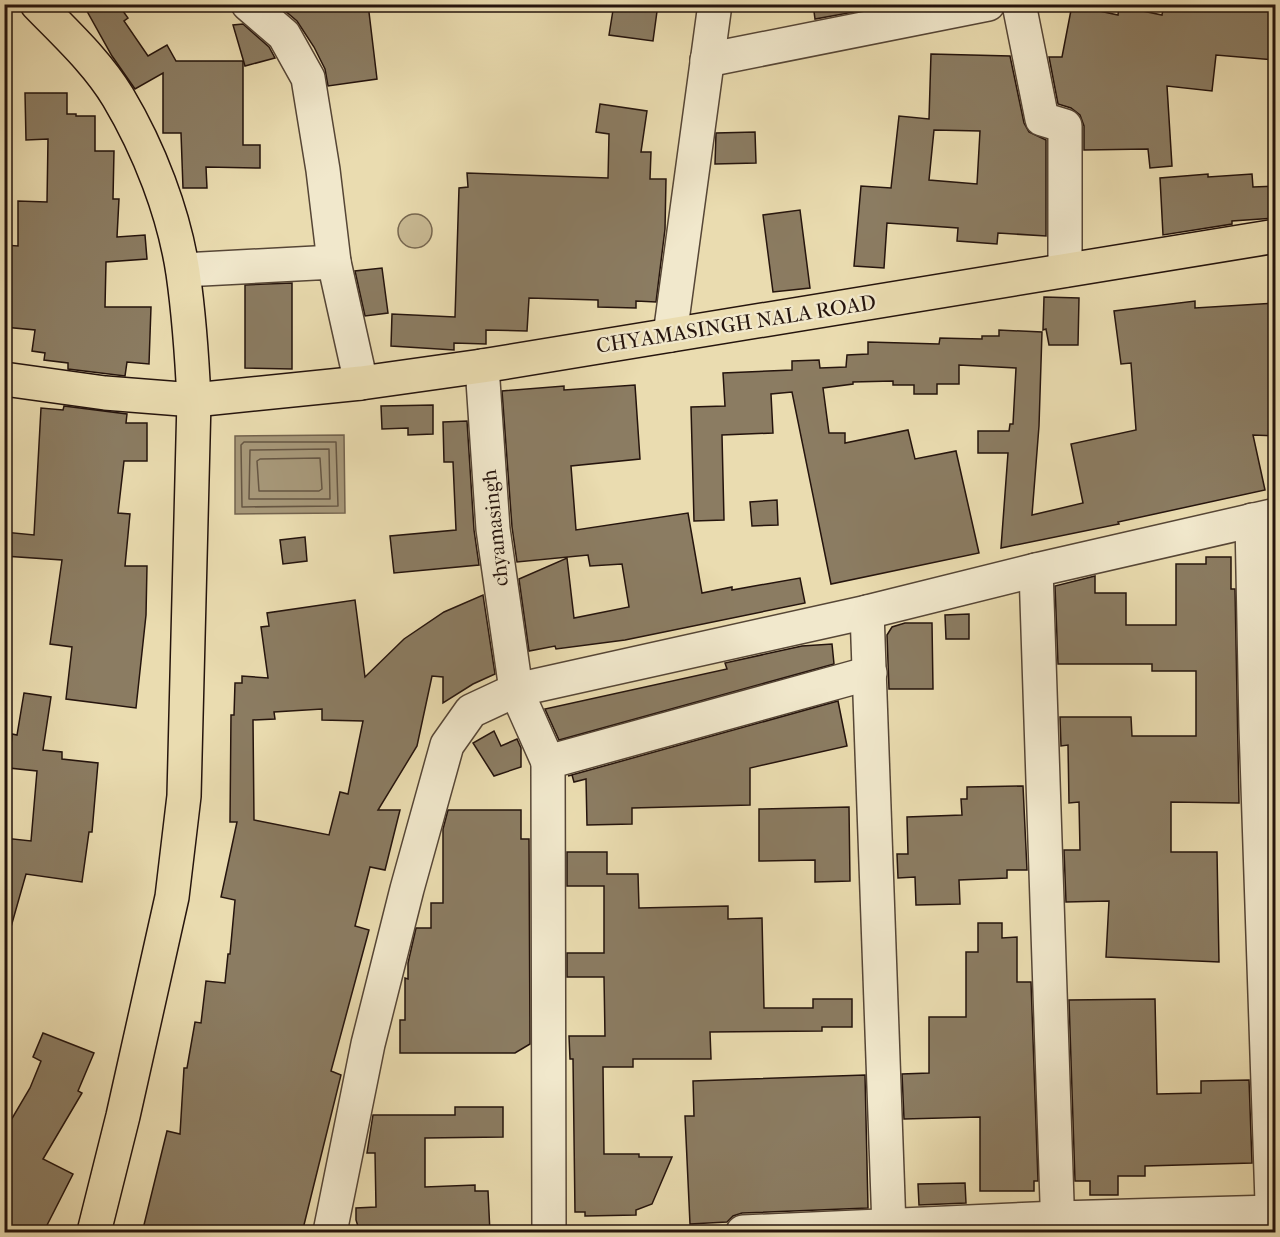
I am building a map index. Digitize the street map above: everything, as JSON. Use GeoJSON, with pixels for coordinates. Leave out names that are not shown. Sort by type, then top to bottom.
{"type":"FeatureCollection","features":[{"type":"Feature","properties":{"kind":"main road"},"geometry":{"type":"LineString","coordinates":[[37,4],[90,59],[117,96],[141,141],[165,200],[183,270],[194,400],[184,796],[172,897],[94,1233]]}},
{"type":"Feature","properties":{"kind":"main road","name":"CHYAMASINGH NALA ROAD"},"geometry":{"type":"LineString","coordinates":[[4,379],[105,393],[194,400],[361,383],[482,366],[1275,236]]}},
{"type":"Feature","properties":{"kind":"street"},"geometry":{"type":"LineString","coordinates":[[248,4],[284,35],[308,78],[323,170],[334,262],[361,383]]}},
{"type":"Feature","properties":{"kind":"street"},"geometry":{"type":"LineString","coordinates":[[670,335],[716,4]]}},
{"type":"Feature","properties":{"kind":"street"},"geometry":{"type":"LineString","coordinates":[[707,60],[988,4]]}},
{"type":"Feature","properties":{"kind":"street"},"geometry":{"type":"LineString","coordinates":[[1019,4],[1042,119],[1065,126],[1065,270]]}},
{"type":"Feature","properties":{"kind":"street"},"geometry":{"type":"LineString","coordinates":[[183,270],[334,262]]}},
{"type":"Feature","properties":{"kind":"street","name":"chyamasingh"},"geometry":{"type":"LineString","coordinates":[[482,366],[493,529],[516,690],[548,762]]}},
{"type":"Feature","properties":{"kind":"street"},"geometry":{"type":"LineString","coordinates":[[330,1233],[368,1044],[407,889],[447,745],[471,711],[516,690],[867,612],[1036,570],[1264,518],[1256,739],[1274,1219],[889,1227],[743,1233]]}},
{"type":"Feature","properties":{"kind":"street"},"geometry":{"type":"LineString","coordinates":[[1036,570],[1058,1225]]}},
{"type":"Feature","properties":{"kind":"street"},"geometry":{"type":"LineString","coordinates":[[867,612],[889,1227]]}},
{"type":"Feature","properties":{"kind":"street"},"geometry":{"type":"LineString","coordinates":[[549,1233],[548,762],[870,673]]}},
{"type":"Feature","properties":{"kind":"shaded area"},"geometry":{"type":"Polygon","coordinates":[[[415,214],[427,219],[432,231],[427,243],[415,248],[403,243],[398,231],[403,219],[415,214]]]}},
{"type":"Feature","properties":{"kind":"water"},"geometry":{"type":"Polygon","coordinates":[[[344,435],[345,513],[235,514],[235,436],[344,435]]]}},
{"type":"Feature","properties":{"kind":"building"},"geometry":{"type":"Polygon","coordinates":[[[83,4],[118,4],[128,18],[124,21],[148,56],[167,45],[176,61],[243,61],[243,145],[260,145],[260,168],[206,167],[207,188],[183,188],[181,133],[163,133],[163,73],[135,89],[112,56],[83,4]]]}},
{"type":"Feature","properties":{"kind":"building"},"geometry":{"type":"Polygon","coordinates":[[[277,4],[368,4],[377,79],[328,86],[325,69],[314,47],[297,21],[277,4]]]}},
{"type":"Feature","properties":{"kind":"building"},"geometry":{"type":"Polygon","coordinates":[[[614,4],[658,4],[653,41],[609,35],[614,4]]]}},
{"type":"Feature","properties":{"kind":"building"},"geometry":{"type":"Polygon","coordinates":[[[813,4],[853,4],[854,12],[815,19],[813,4]]]}},
{"type":"Feature","properties":{"kind":"building"},"geometry":{"type":"Polygon","coordinates":[[[1164,4],[1197,9],[1197,4],[1275,4],[1275,60],[1216,55],[1212,91],[1167,86],[1172,166],[1150,168],[1148,149],[1084,150],[1084,126],[1080,115],[1071,108],[1058,104],[1049,57],[1062,57],[1072,5],[1118,15],[1119,6],[1162,15],[1164,4]]]}},
{"type":"Feature","properties":{"kind":"building"},"geometry":{"type":"Polygon","coordinates":[[[243,24],[269,47],[275,58],[245,66],[233,25],[243,24]]]}},
{"type":"Feature","properties":{"kind":"building"},"geometry":{"type":"Polygon","coordinates":[[[931,54],[1010,56],[1024,123],[1029,132],[1046,140],[1046,236],[998,233],[997,244],[957,241],[958,228],[887,223],[884,268],[854,266],[861,186],[891,188],[899,116],[929,119],[931,54]],[[934,130],[929,180],[977,184],[980,131],[934,130]]]}},
{"type":"Feature","properties":{"kind":"building"},"geometry":{"type":"Polygon","coordinates":[[[25,93],[67,93],[67,114],[95,116],[95,151],[114,151],[113,199],[119,199],[117,237],[145,235],[147,259],[106,262],[105,307],[151,307],[149,364],[127,362],[125,376],[68,369],[68,363],[44,360],[45,353],[32,351],[35,330],[4,327],[4,245],[18,246],[18,201],[47,202],[48,139],[26,140],[25,93]]]}},
{"type":"Feature","properties":{"kind":"building"},"geometry":{"type":"Polygon","coordinates":[[[600,104],[647,111],[641,152],[651,152],[650,179],[666,179],[665,229],[656,302],[636,301],[636,308],[598,307],[598,300],[529,298],[527,331],[486,330],[486,344],[454,343],[454,350],[391,346],[392,314],[455,317],[459,188],[468,187],[467,173],[608,178],[609,134],[596,132],[600,104]]]}},
{"type":"Feature","properties":{"kind":"building"},"geometry":{"type":"Polygon","coordinates":[[[755,132],[756,163],[715,164],[716,133],[755,132]]]}},
{"type":"Feature","properties":{"kind":"building"},"geometry":{"type":"Polygon","coordinates":[[[1208,174],[1208,177],[1252,174],[1253,187],[1275,186],[1275,218],[1232,221],[1232,224],[1163,235],[1160,178],[1208,174]]]}},
{"type":"Feature","properties":{"kind":"building"},"geometry":{"type":"Polygon","coordinates":[[[800,210],[810,288],[773,292],[763,215],[800,210]]]}},
{"type":"Feature","properties":{"kind":"building"},"geometry":{"type":"Polygon","coordinates":[[[382,268],[388,313],[365,316],[355,271],[382,268]]]}},
{"type":"Feature","properties":{"kind":"building"},"geometry":{"type":"Polygon","coordinates":[[[292,283],[292,369],[245,368],[245,285],[292,283]]]}},
{"type":"Feature","properties":{"kind":"building"},"geometry":{"type":"Polygon","coordinates":[[[1044,297],[1079,298],[1078,345],[1049,345],[1046,329],[1043,330],[1044,297]]]}},
{"type":"Feature","properties":{"kind":"building"},"geometry":{"type":"Polygon","coordinates":[[[1195,301],[1195,308],[1275,303],[1275,436],[1253,435],[1265,490],[1118,522],[1119,524],[1001,548],[1008,453],[978,453],[978,431],[1009,431],[1010,424],[1013,424],[1016,368],[959,365],[959,384],[937,384],[937,394],[914,394],[914,385],[893,385],[893,381],[853,382],[853,384],[823,388],[829,433],[845,433],[845,443],[908,430],[915,459],[956,451],[979,553],[831,584],[792,392],[771,394],[773,433],[722,435],[724,520],[694,521],[691,407],[725,406],[723,373],[792,370],[792,361],[819,360],[820,368],[846,367],[847,355],[868,354],[868,342],[939,344],[940,338],[982,339],[982,336],[999,336],[999,330],[1042,332],[1039,426],[1032,515],[1083,503],[1071,444],[1136,430],[1131,363],[1121,364],[1114,311],[1195,301]]]}},
{"type":"Feature","properties":{"kind":"building"},"geometry":{"type":"Polygon","coordinates":[[[635,385],[640,459],[571,466],[576,530],[688,513],[702,593],[800,578],[805,603],[625,640],[556,649],[555,646],[529,651],[519,579],[567,558],[574,618],[629,607],[622,564],[590,566],[588,555],[517,562],[512,527],[502,391],[564,386],[564,390],[635,385]]]}},
{"type":"Feature","properties":{"kind":"building"},"geometry":{"type":"Polygon","coordinates":[[[433,405],[433,434],[408,435],[408,428],[382,429],[381,406],[433,405]]]}},
{"type":"Feature","properties":{"kind":"building"},"geometry":{"type":"Polygon","coordinates":[[[64,406],[127,414],[126,423],[147,423],[147,461],[124,461],[118,513],[130,514],[125,566],[147,566],[146,615],[136,708],[66,699],[72,647],[50,644],[62,560],[4,556],[4,532],[34,535],[41,408],[63,410],[64,406]]]}},
{"type":"Feature","properties":{"kind":"building"},"geometry":{"type":"Polygon","coordinates":[[[467,421],[474,530],[479,565],[394,573],[390,536],[456,530],[453,462],[444,462],[443,422],[467,421]]]}},
{"type":"Feature","properties":{"kind":"building"},"geometry":{"type":"Polygon","coordinates":[[[777,500],[778,525],[752,526],[750,502],[777,500]]]}},
{"type":"Feature","properties":{"kind":"building"},"geometry":{"type":"Polygon","coordinates":[[[305,537],[307,561],[283,564],[280,540],[305,537]]]}},
{"type":"Feature","properties":{"kind":"building"},"geometry":{"type":"Polygon","coordinates":[[[1206,557],[1231,557],[1231,589],[1235,589],[1239,803],[1171,802],[1171,852],[1217,852],[1219,962],[1106,957],[1109,901],[1066,902],[1064,850],[1080,850],[1079,802],[1069,803],[1068,745],[1061,746],[1060,717],[1131,717],[1132,736],[1196,736],[1196,671],[1152,671],[1152,664],[1058,664],[1055,586],[1095,576],[1095,593],[1126,593],[1126,625],[1176,625],[1176,564],[1206,564],[1206,557]]]}},
{"type":"Feature","properties":{"kind":"building"},"geometry":{"type":"Polygon","coordinates":[[[1272,589],[1275,589],[1275,627],[1273,627],[1272,589]]]}},
{"type":"Feature","properties":{"kind":"building"},"geometry":{"type":"Polygon","coordinates":[[[483,595],[495,674],[473,684],[443,703],[443,677],[432,676],[417,746],[378,810],[400,810],[385,870],[370,867],[355,926],[369,930],[331,1071],[341,1075],[302,1233],[142,1233],[167,1131],[180,1134],[184,1068],[187,1068],[195,1022],[201,1023],[206,981],[225,983],[235,900],[221,897],[237,822],[230,822],[231,715],[234,715],[235,683],[242,683],[242,676],[268,678],[261,627],[269,626],[267,613],[355,600],[365,677],[404,639],[444,612],[483,595]],[[322,709],[274,712],[275,719],[253,720],[254,820],[329,835],[340,792],[348,794],[363,721],[322,720],[322,709]]]}},
{"type":"Feature","properties":{"kind":"building"},"geometry":{"type":"Polygon","coordinates":[[[969,614],[969,639],[946,639],[945,615],[969,614]]]}},
{"type":"Feature","properties":{"kind":"building"},"geometry":{"type":"Polygon","coordinates":[[[905,623],[932,623],[933,689],[889,689],[887,635],[892,627],[905,623]]]}},
{"type":"Feature","properties":{"kind":"building"},"geometry":{"type":"Polygon","coordinates":[[[832,644],[834,664],[559,740],[545,709],[727,669],[725,663],[802,646],[832,644]]]}},
{"type":"Feature","properties":{"kind":"building"},"geometry":{"type":"Polygon","coordinates":[[[24,693],[51,697],[43,750],[62,752],[62,759],[98,763],[92,832],[89,832],[82,882],[26,874],[11,927],[4,926],[4,838],[31,841],[37,771],[9,768],[12,734],[17,735],[24,693]]]}},
{"type":"Feature","properties":{"kind":"building"},"geometry":{"type":"Polygon","coordinates":[[[838,701],[847,746],[750,768],[750,805],[632,808],[632,824],[587,825],[586,779],[574,782],[572,775],[568,776],[838,701]]]}},
{"type":"Feature","properties":{"kind":"building"},"geometry":{"type":"Polygon","coordinates":[[[494,731],[501,746],[517,739],[521,748],[521,767],[494,776],[473,743],[494,731]]]}},
{"type":"Feature","properties":{"kind":"building"},"geometry":{"type":"Polygon","coordinates":[[[1023,786],[1027,870],[1007,870],[1007,878],[959,880],[960,904],[916,905],[915,877],[898,878],[897,854],[908,854],[907,817],[962,815],[961,799],[967,799],[967,787],[1023,786]]]}},
{"type":"Feature","properties":{"kind":"building"},"geometry":{"type":"Polygon","coordinates":[[[849,807],[850,881],[815,882],[815,860],[759,861],[759,809],[849,807]]]}},
{"type":"Feature","properties":{"kind":"building"},"geometry":{"type":"Polygon","coordinates":[[[448,810],[521,810],[521,839],[529,839],[530,1044],[515,1053],[400,1053],[400,1020],[405,1020],[405,978],[408,979],[408,963],[416,928],[431,928],[431,903],[443,903],[443,829],[448,810]]]}},
{"type":"Feature","properties":{"kind":"building"},"geometry":{"type":"Polygon","coordinates":[[[567,852],[607,852],[607,874],[638,874],[639,908],[728,906],[728,919],[762,918],[764,1008],[813,1008],[813,999],[852,999],[852,1027],[822,1027],[822,1031],[710,1032],[711,1059],[633,1059],[633,1067],[603,1067],[604,1154],[672,1157],[652,1204],[636,1210],[636,1215],[585,1216],[585,1212],[575,1212],[573,1059],[570,1059],[569,1036],[605,1036],[604,977],[567,977],[567,953],[604,953],[604,886],[567,886],[567,852]]]}},
{"type":"Feature","properties":{"kind":"building"},"geometry":{"type":"Polygon","coordinates":[[[978,923],[1002,923],[1002,938],[1017,937],[1017,982],[1031,982],[1038,1181],[1034,1181],[1034,1191],[980,1191],[980,1117],[904,1119],[902,1074],[929,1073],[929,1017],[966,1017],[966,952],[978,952],[978,923]]]}},
{"type":"Feature","properties":{"kind":"building"},"geometry":{"type":"Polygon","coordinates":[[[1155,999],[1157,1094],[1201,1093],[1201,1081],[1249,1080],[1252,1163],[1145,1166],[1145,1176],[1118,1176],[1118,1195],[1090,1195],[1090,1181],[1075,1181],[1069,1000],[1155,999]]]}},
{"type":"Feature","properties":{"kind":"building"},"geometry":{"type":"Polygon","coordinates":[[[43,1033],[94,1053],[78,1091],[82,1093],[43,1159],[73,1174],[43,1233],[4,1233],[4,1132],[30,1088],[41,1061],[33,1057],[43,1033]]]}},
{"type":"Feature","properties":{"kind":"building"},"geometry":{"type":"Polygon","coordinates":[[[865,1075],[868,1208],[742,1213],[733,1216],[727,1222],[690,1224],[685,1116],[694,1116],[693,1081],[865,1075]]]}},
{"type":"Feature","properties":{"kind":"building"},"geometry":{"type":"Polygon","coordinates":[[[455,1107],[503,1107],[503,1137],[425,1138],[425,1187],[475,1185],[475,1191],[488,1191],[490,1233],[360,1233],[356,1220],[356,1208],[376,1207],[375,1153],[367,1153],[373,1115],[455,1115],[455,1107]]]}},
{"type":"Feature","properties":{"kind":"building"},"geometry":{"type":"Polygon","coordinates":[[[965,1183],[966,1203],[919,1205],[918,1184],[965,1183]]]}}]}
